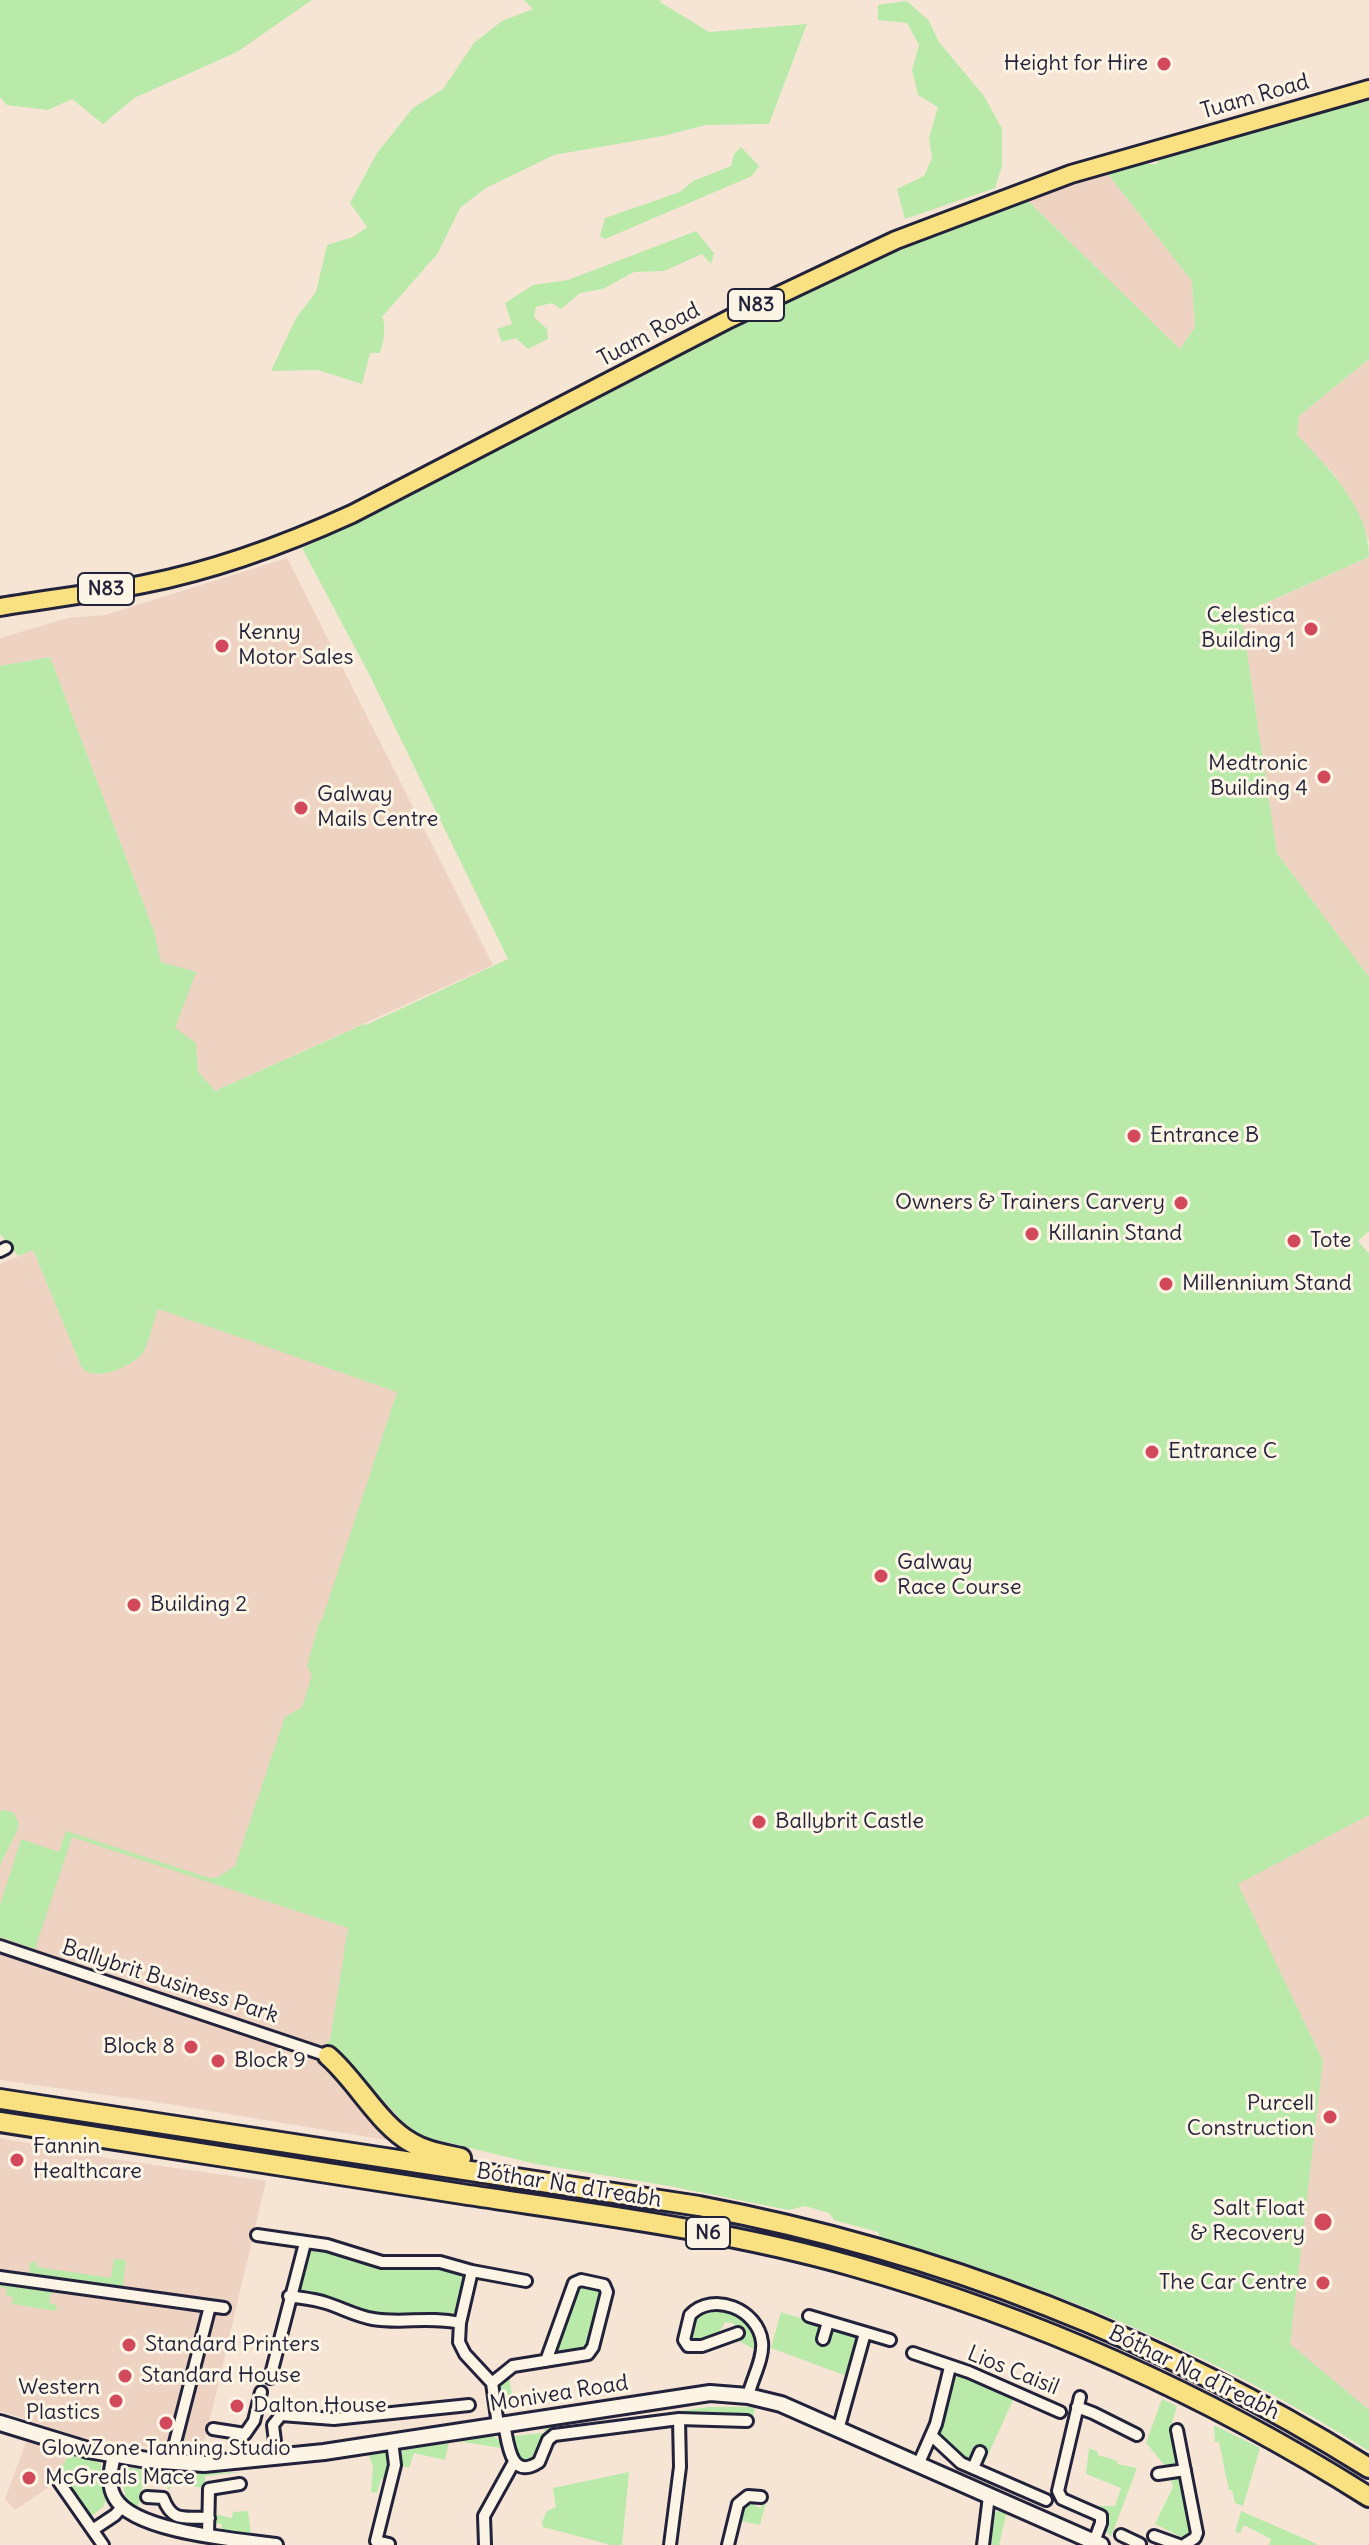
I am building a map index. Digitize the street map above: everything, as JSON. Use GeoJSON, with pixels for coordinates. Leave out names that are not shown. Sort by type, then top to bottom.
{"type":"FeatureCollection","features":[{"type":"Feature","properties":{"kind":"highway"},"geometry":{"type":"LineString","coordinates":[[328,2056],[344,2069],[391,2126],[415,2145],[511,2168],[544,2182]]}},
{"type":"Feature","properties":{"kind":"highway","name":"Bóthar Na dTreabh"},"geometry":{"type":"LineString","coordinates":[[0,2099],[699,2206],[884,2249],[992,2284],[1088,2321],[1267,2407],[1369,2468]]}},
{"type":"Feature","properties":{"kind":"highway","name":"Bóthar Na dTreabh"},"geometry":{"type":"LineString","coordinates":[[0,2122],[660,2225],[742,2239],[849,2265],[985,2307],[1103,2354],[1240,2421],[1369,2497]]}},
{"type":"Feature","properties":{"kind":"main road","name":"Tuam Road"},"geometry":{"type":"LineString","coordinates":[[0,607],[145,584],[290,542],[352,514],[744,311],[896,240],[1071,174],[1369,89]]}},
{"type":"Feature","properties":{"kind":"main road","name":"Monivea Road"},"geometry":{"type":"LineString","coordinates":[[0,2423],[64,2444],[114,2455],[204,2464],[277,2458],[710,2393],[748,2396],[781,2404],[1098,2543]]}},
{"type":"Feature","properties":{"kind":"street","name":"Ballybrit Business Park"},"geometry":{"type":"LineString","coordinates":[[0,1946],[328,2056]]}},
{"type":"Feature","properties":{"kind":"street"},"geometry":{"type":"LineString","coordinates":[[257,2235],[327,2245],[382,2262],[440,2262],[526,2281]]}},
{"type":"Feature","properties":{"kind":"street"},"geometry":{"type":"LineString","coordinates":[[270,2378],[305,2243]]}},
{"type":"Feature","properties":{"kind":"street"},"geometry":{"type":"LineString","coordinates":[[472,2271],[459,2339],[462,2350],[492,2383],[501,2425],[514,2462],[484,2516],[485,2545]]}},
{"type":"Feature","properties":{"kind":"street"},"geometry":{"type":"LineString","coordinates":[[0,2277],[224,2308]]}},
{"type":"Feature","properties":{"kind":"street"},"geometry":{"type":"LineString","coordinates":[[492,2383],[513,2366],[577,2357],[590,2352],[607,2292],[604,2285],[581,2280],[574,2283],[546,2361]]}},
{"type":"Feature","properties":{"kind":"street"},"geometry":{"type":"LineString","coordinates":[[289,2296],[322,2302],[376,2319],[397,2321],[428,2318],[460,2323]]}},
{"type":"Feature","properties":{"kind":"street"},"geometry":{"type":"LineString","coordinates":[[738,2333],[697,2347],[688,2346],[684,2340],[690,2315],[702,2307],[718,2304],[732,2307],[749,2317],[759,2329],[763,2346],[748,2396]]}},
{"type":"Feature","properties":{"kind":"street"},"geometry":{"type":"LineString","coordinates":[[170,2462],[210,2306]]}},
{"type":"Feature","properties":{"kind":"street"},"geometry":{"type":"LineString","coordinates":[[809,2316],[890,2340]]}},
{"type":"Feature","properties":{"kind":"street"},"geometry":{"type":"LineString","coordinates":[[823,2339],[828,2322]]}},
{"type":"Feature","properties":{"kind":"street"},"geometry":{"type":"LineString","coordinates":[[838,2430],[865,2333]]}},
{"type":"Feature","properties":{"kind":"street","name":"Lios Caisil"},"geometry":{"type":"LineString","coordinates":[[913,2353],[969,2372],[1060,2412]]}},
{"type":"Feature","properties":{"kind":"street","name":"Lios Caisil"},"geometry":{"type":"LineString","coordinates":[[918,2465],[932,2436],[950,2367]]}},
{"type":"Feature","properties":{"kind":"street"},"geometry":{"type":"LineString","coordinates":[[213,2429],[245,2434],[255,2415],[261,2392]]}},
{"type":"Feature","properties":{"kind":"street"},"geometry":{"type":"LineString","coordinates":[[1098,2543],[1101,2516],[1062,2499],[1058,2491],[1078,2402],[1137,2435]]}},
{"type":"Feature","properties":{"kind":"street"},"geometry":{"type":"LineString","coordinates":[[277,2458],[273,2434],[281,2415],[334,2419],[469,2405]]}},
{"type":"Feature","properties":{"kind":"street"},"geometry":{"type":"LineString","coordinates":[[255,2415],[277,2419]]}},
{"type":"Feature","properties":{"kind":"street"},"geometry":{"type":"LineString","coordinates":[[514,2462],[525,2466],[535,2465],[554,2435],[679,2419],[747,2421]]}},
{"type":"Feature","properties":{"kind":"street"},"geometry":{"type":"LineString","coordinates":[[670,2545],[680,2469],[679,2419]]}},
{"type":"Feature","properties":{"kind":"street"},"geometry":{"type":"LineString","coordinates":[[1154,2536],[1181,2545],[1195,2538],[1197,2533],[1177,2430]]}},
{"type":"Feature","properties":{"kind":"street"},"geometry":{"type":"LineString","coordinates":[[932,2436],[958,2460],[1046,2500]]}},
{"type":"Feature","properties":{"kind":"street"},"geometry":{"type":"LineString","coordinates":[[389,2544],[376,2541],[395,2465],[392,2441]]}},
{"type":"Feature","properties":{"kind":"street"},"geometry":{"type":"LineString","coordinates":[[973,2468],[980,2452]]}},
{"type":"Feature","properties":{"kind":"street"},"geometry":{"type":"LineString","coordinates":[[114,2455],[111,2490],[122,2507],[153,2523],[208,2536],[276,2545]]}},
{"type":"Feature","properties":{"kind":"street"},"geometry":{"type":"LineString","coordinates":[[1158,2474],[1185,2470]]}},
{"type":"Feature","properties":{"kind":"street"},"geometry":{"type":"LineString","coordinates":[[59,2482],[103,2545]]}},
{"type":"Feature","properties":{"kind":"street"},"geometry":{"type":"LineString","coordinates":[[208,2536],[209,2489],[240,2484]]}},
{"type":"Feature","properties":{"kind":"street"},"geometry":{"type":"LineString","coordinates":[[983,2545],[989,2496]]}},
{"type":"Feature","properties":{"kind":"street"},"geometry":{"type":"LineString","coordinates":[[147,2497],[163,2498],[174,2515],[209,2518]]}},
{"type":"Feature","properties":{"kind":"street"},"geometry":{"type":"LineString","coordinates":[[728,2545],[738,2504],[745,2497],[761,2497]]}},
{"type":"Feature","properties":{"kind":"street"},"geometry":{"type":"LineString","coordinates":[[94,2529],[122,2507]]}},
{"type":"Feature","properties":{"kind":"shaded area"},"geometry":{"type":"Polygon","coordinates":[[[1107,173],[1192,281],[1195,327],[1180,349],[1027,200],[1107,173]]]}},
{"type":"Feature","properties":{"kind":"shaded area"},"geometry":{"type":"Polygon","coordinates":[[[1369,359],[1369,542],[1358,515],[1335,475],[1297,435],[1299,416],[1369,359]]]}},
{"type":"Feature","properties":{"kind":"shaded area"},"geometry":{"type":"Polygon","coordinates":[[[1369,557],[1369,977],[1277,853],[1242,620],[1250,617],[1249,611],[1369,557]]]}},
{"type":"Feature","properties":{"kind":"shaded area"},"geometry":{"type":"Polygon","coordinates":[[[287,558],[493,965],[215,1091],[198,1072],[196,1043],[174,1029],[154,931],[50,657],[0,666],[0,638],[68,618],[105,615],[287,558]]]}},
{"type":"Feature","properties":{"kind":"shaded area"},"geometry":{"type":"Polygon","coordinates":[[[468,1230],[330,2040],[324,2045],[353,2068],[404,2123],[386,2140],[0,2080],[0,1264],[33,1250],[81,1366],[139,1358],[142,1354],[118,1292],[468,1230]]]}},
{"type":"Feature","properties":{"kind":"shaded area"},"geometry":{"type":"Polygon","coordinates":[[[1369,1815],[1369,2451],[1331,2426],[1287,2366],[1323,2061],[1237,1883],[1369,1815]]]}},
{"type":"Feature","properties":{"kind":"shaded area"},"geometry":{"type":"Polygon","coordinates":[[[0,2138],[113,2159],[266,2181],[203,2448],[164,2449],[80,2437],[0,2411],[0,2138]]]}},
{"type":"Feature","properties":{"kind":"shaded area"},"geometry":{"type":"Polygon","coordinates":[[[26,2442],[69,2454],[52,2485],[15,2510],[5,2499],[26,2442]]]}},
{"type":"Feature","properties":{"kind":"green space"},"geometry":{"type":"Polygon","coordinates":[[[0,0],[312,0],[237,52],[134,98],[103,124],[72,99],[48,110],[7,105],[0,97],[0,0]]]}},
{"type":"Feature","properties":{"kind":"green space"},"geometry":{"type":"Polygon","coordinates":[[[524,0],[661,0],[709,32],[807,24],[769,124],[706,125],[663,136],[554,155],[486,188],[460,208],[438,253],[382,317],[384,330],[380,353],[370,353],[362,384],[318,370],[271,371],[296,318],[316,292],[327,245],[353,237],[367,227],[350,203],[377,153],[413,108],[443,89],[474,43],[502,21],[533,9],[524,0]]]}},
{"type":"Feature","properties":{"kind":"green space"},"geometry":{"type":"Polygon","coordinates":[[[907,1],[929,21],[939,42],[984,96],[1002,129],[1002,166],[995,188],[905,219],[897,189],[924,176],[932,158],[929,138],[938,107],[918,95],[912,70],[919,45],[907,23],[878,20],[878,5],[907,1]]]}},
{"type":"Feature","properties":{"kind":"green space","name":"Galway Race Course"},"geometry":{"type":"Polygon","coordinates":[[[1369,100],[1369,359],[1299,416],[1297,435],[1334,475],[1355,506],[1367,539],[1369,557],[1250,610],[1250,617],[1242,620],[1277,853],[1369,977],[1369,1231],[1358,1241],[1369,1254],[1369,1815],[1238,1884],[1323,2061],[1290,2344],[1369,2410],[1369,2451],[1253,2384],[1132,2327],[1007,2278],[880,2237],[878,2232],[834,2220],[829,2213],[805,2206],[789,2210],[536,2164],[421,2136],[404,2123],[353,2068],[324,2045],[330,2040],[348,1928],[72,1837],[35,1949],[0,1937],[0,1905],[21,1839],[59,1852],[66,1831],[209,1878],[218,1877],[235,1866],[285,1717],[302,1707],[312,1675],[307,1666],[319,1623],[397,1392],[158,1309],[140,1356],[114,1371],[94,1374],[81,1366],[33,1250],[18,1256],[0,1234],[0,666],[50,657],[154,931],[161,962],[196,972],[175,1028],[196,1043],[198,1072],[215,1091],[508,959],[369,674],[302,548],[750,320],[933,236],[1027,200],[1180,349],[1195,327],[1192,281],[1107,173],[1132,164],[1157,164],[1159,158],[1188,149],[1369,100]]]}},
{"type":"Feature","properties":{"kind":"green space"},"geometry":{"type":"Polygon","coordinates":[[[741,147],[759,166],[752,176],[605,239],[600,236],[605,218],[680,192],[693,181],[731,166],[734,154],[741,147]]]}},
{"type":"Feature","properties":{"kind":"green space"},"geometry":{"type":"Polygon","coordinates":[[[696,231],[714,253],[711,264],[702,254],[664,271],[634,272],[603,289],[580,293],[561,309],[552,303],[536,307],[534,317],[547,329],[548,339],[528,349],[516,338],[502,342],[497,329],[512,324],[505,303],[533,285],[568,280],[696,231]]]}},
{"type":"Feature","properties":{"kind":"green space"},"geometry":{"type":"Polygon","coordinates":[[[0,1811],[14,1813],[19,1825],[0,1867],[0,1811]]]}},
{"type":"Feature","properties":{"kind":"green space"},"geometry":{"type":"Polygon","coordinates":[[[318,2248],[385,2267],[442,2267],[461,2271],[460,2301],[451,2316],[385,2315],[303,2293],[298,2289],[307,2251],[318,2248]]]}},
{"type":"Feature","properties":{"kind":"green space"},"geometry":{"type":"Polygon","coordinates":[[[114,2259],[126,2260],[123,2286],[29,2273],[30,2263],[37,2261],[37,2267],[111,2278],[114,2259]]]}},
{"type":"Feature","properties":{"kind":"green space"},"geometry":{"type":"Polygon","coordinates":[[[0,2285],[67,2294],[51,2293],[49,2303],[57,2305],[56,2311],[12,2304],[13,2297],[6,2296],[7,2288],[0,2285]]]}},
{"type":"Feature","properties":{"kind":"green space"},"geometry":{"type":"Polygon","coordinates":[[[580,2285],[603,2290],[589,2346],[585,2350],[560,2353],[555,2346],[580,2285]]]}},
{"type":"Feature","properties":{"kind":"green space"},"geometry":{"type":"Polygon","coordinates":[[[715,2309],[740,2316],[746,2321],[755,2333],[757,2351],[739,2341],[739,2328],[733,2323],[725,2322],[714,2336],[705,2341],[689,2338],[698,2314],[715,2309]]]}},
{"type":"Feature","properties":{"kind":"green space"},"geometry":{"type":"Polygon","coordinates":[[[781,2312],[818,2324],[821,2330],[819,2340],[827,2342],[835,2329],[854,2336],[858,2343],[849,2377],[771,2348],[781,2312]]]}},
{"type":"Feature","properties":{"kind":"green space"},"geometry":{"type":"Polygon","coordinates":[[[962,2374],[1014,2398],[983,2466],[981,2462],[985,2450],[977,2447],[972,2456],[965,2460],[940,2434],[952,2379],[962,2374]]]}},
{"type":"Feature","properties":{"kind":"green space"},"geometry":{"type":"Polygon","coordinates":[[[509,2376],[514,2408],[506,2409],[499,2387],[509,2376]]]}},
{"type":"Feature","properties":{"kind":"green space"},"geometry":{"type":"Polygon","coordinates":[[[1162,2399],[1177,2406],[1170,2430],[1177,2466],[1167,2468],[1146,2443],[1162,2399]]]}},
{"type":"Feature","properties":{"kind":"green space"},"geometry":{"type":"Polygon","coordinates":[[[709,2407],[755,2407],[753,2417],[682,2414],[548,2433],[543,2429],[709,2407]]]}},
{"type":"Feature","properties":{"kind":"green space"},"geometry":{"type":"Polygon","coordinates":[[[1214,2425],[1260,2448],[1243,2506],[1235,2503],[1232,2490],[1229,2490],[1219,2442],[1215,2442],[1214,2425]]]}},
{"type":"Feature","properties":{"kind":"green space"},"geometry":{"type":"Polygon","coordinates":[[[542,2433],[546,2436],[538,2456],[528,2462],[519,2460],[512,2450],[514,2436],[542,2433]]]}},
{"type":"Feature","properties":{"kind":"green space"},"geometry":{"type":"Polygon","coordinates":[[[493,2436],[500,2441],[501,2448],[457,2441],[493,2436]]]}},
{"type":"Feature","properties":{"kind":"green space"},"geometry":{"type":"Polygon","coordinates":[[[449,2442],[445,2460],[414,2453],[409,2468],[400,2465],[403,2449],[449,2442]]]}},
{"type":"Feature","properties":{"kind":"green space"},"geometry":{"type":"Polygon","coordinates":[[[1089,2448],[1098,2455],[1118,2461],[1117,2464],[1137,2468],[1111,2537],[1107,2532],[1108,2513],[1099,2506],[1115,2506],[1121,2488],[1086,2474],[1089,2448]]]}},
{"type":"Feature","properties":{"kind":"green space"},"geometry":{"type":"Polygon","coordinates":[[[385,2451],[391,2465],[387,2479],[381,2479],[377,2493],[371,2492],[373,2467],[368,2453],[385,2451]]]}},
{"type":"Feature","properties":{"kind":"green space"},"geometry":{"type":"Polygon","coordinates":[[[69,2454],[101,2463],[101,2483],[107,2498],[103,2507],[92,2516],[64,2480],[65,2472],[60,2470],[69,2454]]]}},
{"type":"Feature","properties":{"kind":"green space"},"geometry":{"type":"Polygon","coordinates":[[[124,2470],[183,2473],[242,2472],[205,2476],[205,2488],[176,2484],[168,2490],[166,2481],[143,2484],[138,2508],[126,2500],[122,2479],[124,2470]]]}},
{"type":"Feature","properties":{"kind":"green space"},"geometry":{"type":"Polygon","coordinates":[[[629,2472],[622,2545],[611,2545],[543,2527],[547,2511],[556,2507],[553,2488],[629,2472]]]}},
{"type":"Feature","properties":{"kind":"green space"},"geometry":{"type":"Polygon","coordinates":[[[1180,2475],[1192,2530],[1183,2538],[1155,2524],[1173,2487],[1170,2476],[1180,2475]]]}},
{"type":"Feature","properties":{"kind":"green space"},"geometry":{"type":"Polygon","coordinates":[[[764,2493],[768,2494],[760,2525],[737,2520],[740,2509],[748,2502],[756,2501],[755,2506],[761,2508],[764,2493]]]}},
{"type":"Feature","properties":{"kind":"green space"},"geometry":{"type":"Polygon","coordinates":[[[1002,2509],[1007,2511],[999,2545],[989,2545],[993,2516],[1002,2509]]]}},
{"type":"Feature","properties":{"kind":"green space"},"geometry":{"type":"Polygon","coordinates":[[[248,2511],[251,2535],[221,2532],[222,2524],[216,2523],[214,2514],[232,2518],[233,2512],[248,2511]]]}},
{"type":"Feature","properties":{"kind":"green space"},"geometry":{"type":"Polygon","coordinates":[[[1241,2511],[1319,2545],[1269,2545],[1271,2539],[1244,2525],[1240,2533],[1235,2532],[1241,2511]]]}},
{"type":"Feature","properties":{"kind":"place","name":"Height for Hire"},"geometry":{"type":"Point","coordinates":[1164,64]}},
{"type":"Feature","properties":{"kind":"place","name":"Celestica Building 1"},"geometry":{"type":"Point","coordinates":[1311,629]}},
{"type":"Feature","properties":{"kind":"place","name":"Kenny Motor Sales"},"geometry":{"type":"Point","coordinates":[222,646]}},
{"type":"Feature","properties":{"kind":"place","name":"Medtronic Building 4"},"geometry":{"type":"Point","coordinates":[1324,777]}},
{"type":"Feature","properties":{"kind":"place","name":"Galway Mails Centre"},"geometry":{"type":"Point","coordinates":[301,808]}},
{"type":"Feature","properties":{"kind":"place","name":"Entrance B"},"geometry":{"type":"Point","coordinates":[1134,1136]}},
{"type":"Feature","properties":{"kind":"place","name":"Owners & Trainers Carvery"},"geometry":{"type":"Point","coordinates":[1181,1203]}},
{"type":"Feature","properties":{"kind":"place","name":"Killanin Stand"},"geometry":{"type":"Point","coordinates":[1032,1234]}},
{"type":"Feature","properties":{"kind":"place","name":"Tote"},"geometry":{"type":"Point","coordinates":[1294,1241]}},
{"type":"Feature","properties":{"kind":"place","name":"Millennium Stand"},"geometry":{"type":"Point","coordinates":[1166,1284]}},
{"type":"Feature","properties":{"kind":"place","name":"Entrance C"},"geometry":{"type":"Point","coordinates":[1152,1452]}},
{"type":"Feature","properties":{"kind":"place","name":"Galway Race Course"},"geometry":{"type":"Point","coordinates":[881,1576]}},
{"type":"Feature","properties":{"kind":"place","name":"Building 2"},"geometry":{"type":"Point","coordinates":[134,1605]}},
{"type":"Feature","properties":{"kind":"place","name":"Ballybrit Castle"},"geometry":{"type":"Point","coordinates":[759,1822]}},
{"type":"Feature","properties":{"kind":"place","name":"Block 8"},"geometry":{"type":"Point","coordinates":[191,2047]}},
{"type":"Feature","properties":{"kind":"place","name":"Block 9"},"geometry":{"type":"Point","coordinates":[218,2061]}},
{"type":"Feature","properties":{"kind":"place","name":"Purcell Construction"},"geometry":{"type":"Point","coordinates":[1330,2117]}},
{"type":"Feature","properties":{"kind":"place","name":"Fannin Healthcare"},"geometry":{"type":"Point","coordinates":[17,2160]}},
{"type":"Feature","properties":{"kind":"place","name":"Salt Float & Recovery"},"geometry":{"type":"Point","coordinates":[1323,2222]}},
{"type":"Feature","properties":{"kind":"place","name":"The Car Centre"},"geometry":{"type":"Point","coordinates":[1323,2283]}},
{"type":"Feature","properties":{"kind":"place","name":"Standard Printers"},"geometry":{"type":"Point","coordinates":[129,2345]}},
{"type":"Feature","properties":{"kind":"place","name":"Standard House"},"geometry":{"type":"Point","coordinates":[125,2376]}},
{"type":"Feature","properties":{"kind":"place","name":"Western Plastics"},"geometry":{"type":"Point","coordinates":[116,2401]}},
{"type":"Feature","properties":{"kind":"place","name":"Dalton House"},"geometry":{"type":"Point","coordinates":[237,2406]}},
{"type":"Feature","properties":{"kind":"place","name":"GlowZone Tanning Studio"},"geometry":{"type":"Point","coordinates":[166,2423]}},
{"type":"Feature","properties":{"kind":"place","name":"McGreals Mace"},"geometry":{"type":"Point","coordinates":[29,2478]}}]}
